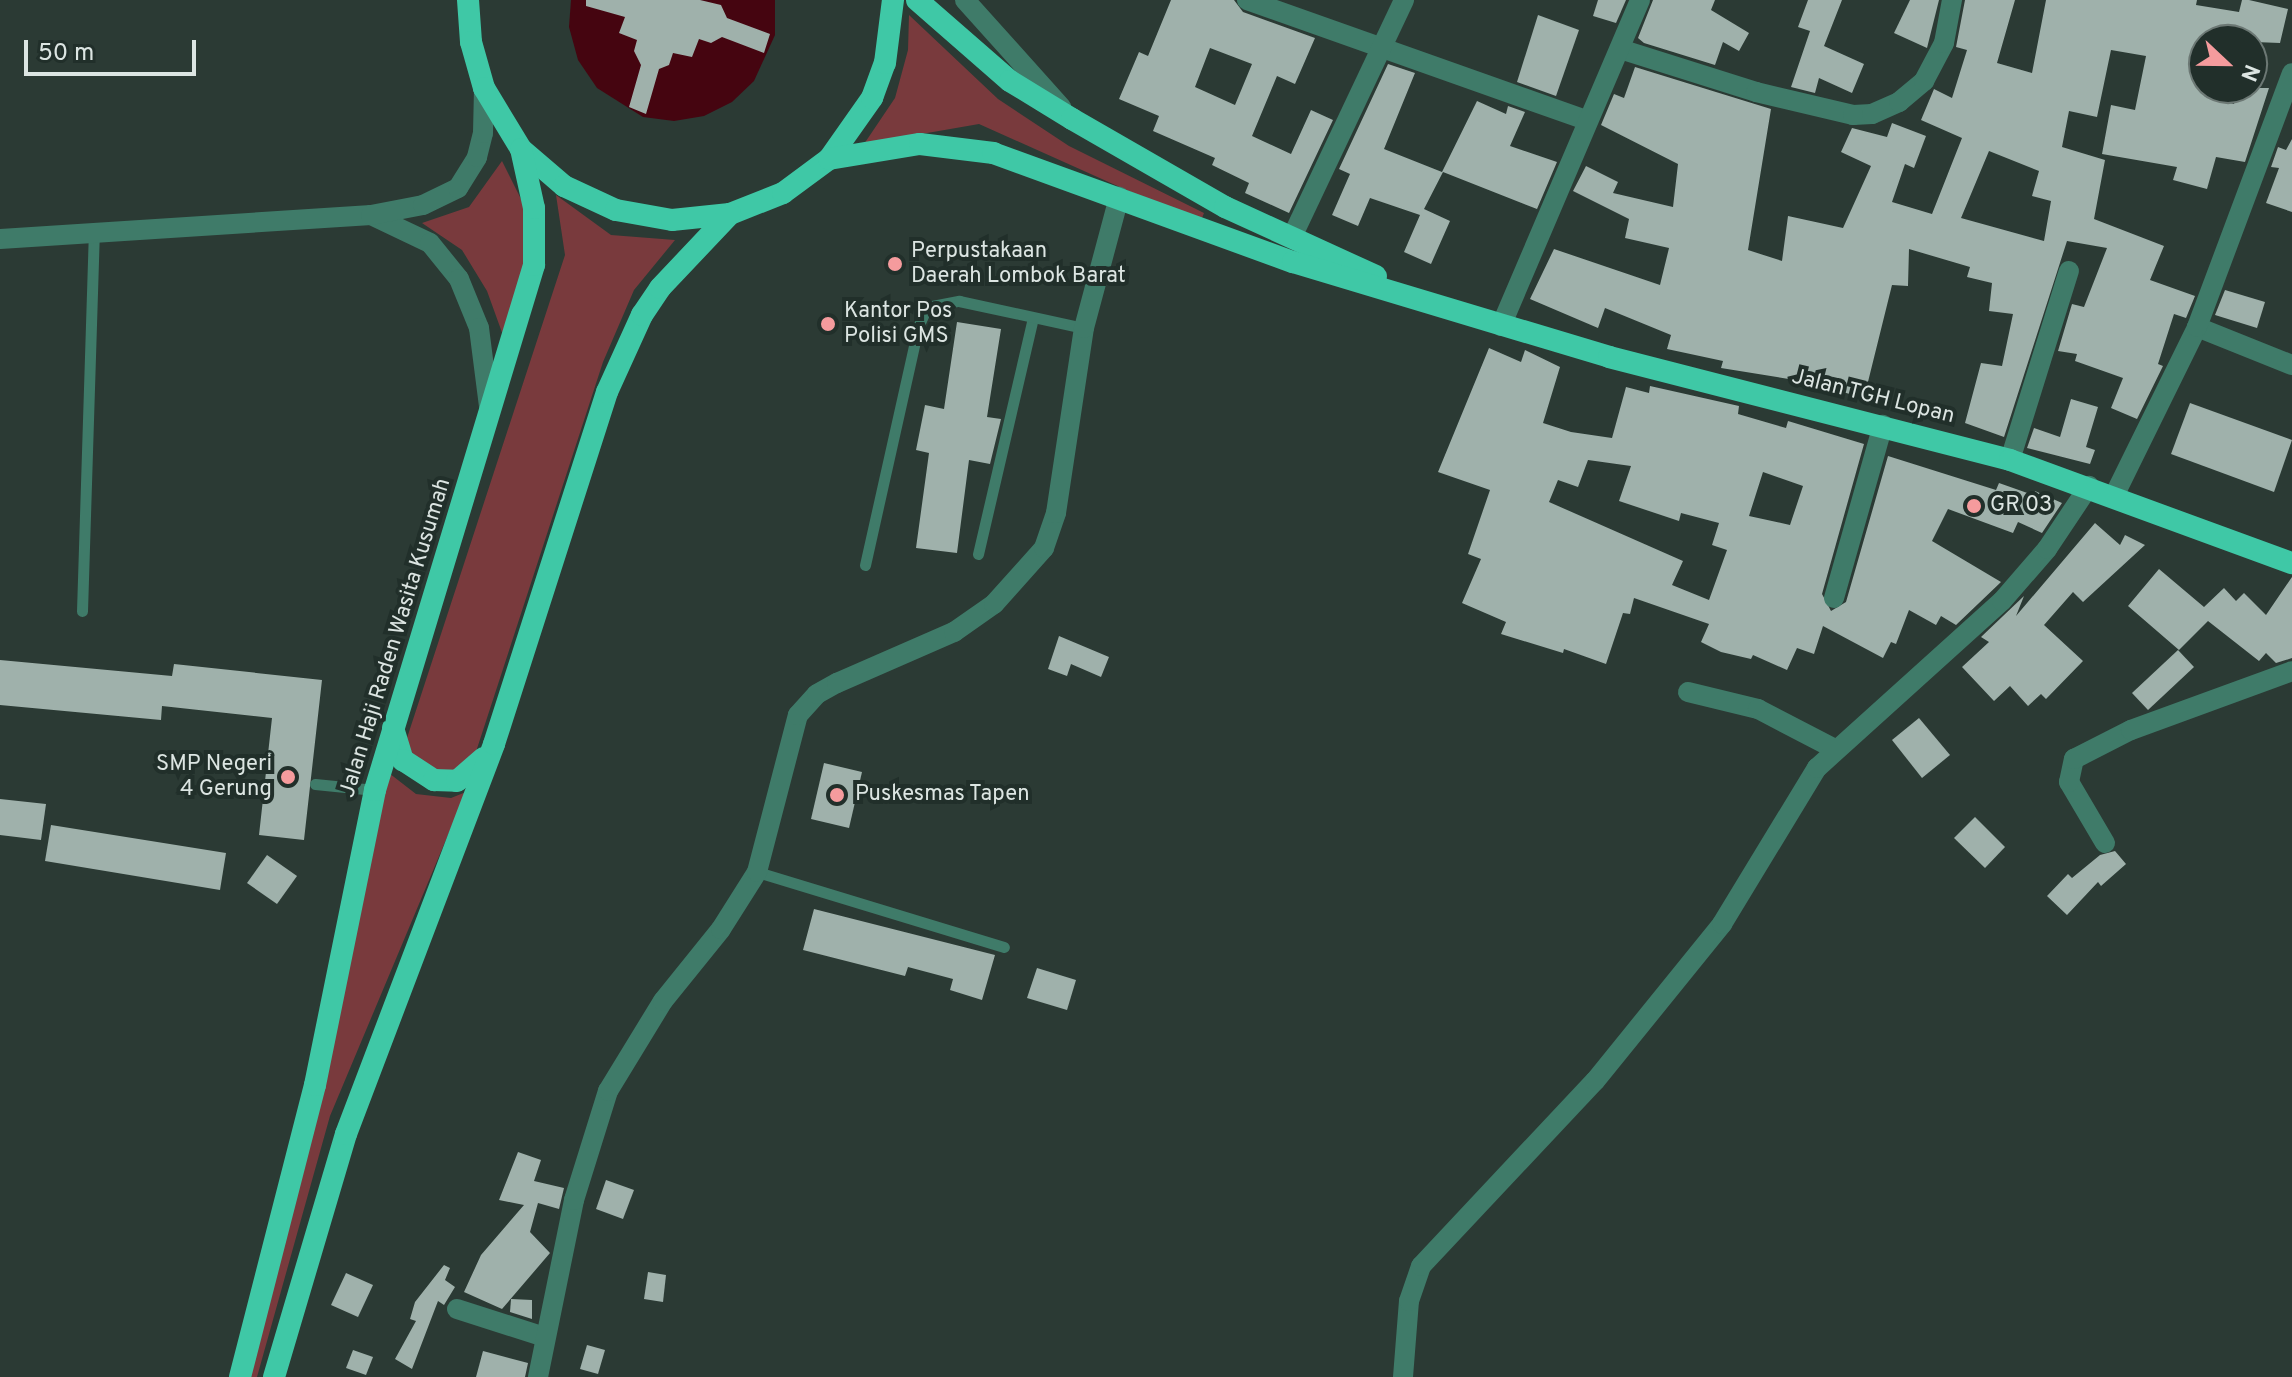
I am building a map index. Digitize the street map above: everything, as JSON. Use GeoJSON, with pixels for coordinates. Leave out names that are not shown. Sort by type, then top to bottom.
{"type":"FeatureCollection","features":[{"type":"Feature","properties":{"kind":"highway"},"geometry":{"type":"LineString","coordinates":[[468,0],[471,42],[484,88],[521,149],[564,186],[616,210],[672,220],[730,214],[783,193],[829,159],[872,98],[885,63],[893,0]]}},
{"type":"Feature","properties":{"kind":"highway"},"geometry":{"type":"LineString","coordinates":[[917,0],[1010,81],[1072,119],[1225,207],[1435,304]]}},
{"type":"Feature","properties":{"kind":"highway"},"geometry":{"type":"LineString","coordinates":[[829,159],[881,147],[947,143],[1018,160],[1212,235],[1435,304]]}},
{"type":"Feature","properties":{"kind":"highway","name":"Jalan Haji Raden Wasita Kusumah"},"geometry":{"type":"LineString","coordinates":[[240,1377],[315,1085],[375,790],[392,727],[490,419],[534,265],[534,208],[521,149]]}},
{"type":"Feature","properties":{"kind":"highway"},"geometry":{"type":"LineString","coordinates":[[1212,235],[1225,207]]}},
{"type":"Feature","properties":{"kind":"highway"},"geometry":{"type":"LineString","coordinates":[[274,1377],[346,1134],[494,744],[607,392],[627,346],[660,288],[730,214]]}},
{"type":"Feature","properties":{"kind":"highway","name":"Jalan TGH Lopan"},"geometry":{"type":"LineString","coordinates":[[1435,304],[1501,326],[1686,378],[1883,425],[2010,460],[2089,486],[2292,563]]}},
{"type":"Feature","properties":{"kind":"highway"},"geometry":{"type":"LineString","coordinates":[[392,727],[403,760],[442,782],[466,776],[494,744]]}},
{"type":"Feature","properties":{"kind":"street"},"geometry":{"type":"LineString","coordinates":[[965,0],[1072,119]]}},
{"type":"Feature","properties":{"kind":"street"},"geometry":{"type":"LineString","coordinates":[[1247,0],[1586,120]]}},
{"type":"Feature","properties":{"kind":"street"},"geometry":{"type":"LineString","coordinates":[[1292,237],[1404,0]]}},
{"type":"Feature","properties":{"kind":"street"},"geometry":{"type":"LineString","coordinates":[[1501,326],[1586,120],[1640,0]]}},
{"type":"Feature","properties":{"kind":"street"},"geometry":{"type":"LineString","coordinates":[[1620,49],[1756,92],[1853,115],[1872,114],[1899,102],[1924,81],[1944,43],[1952,0]]}},
{"type":"Feature","properties":{"kind":"street"},"geometry":{"type":"LineString","coordinates":[[2114,496],[2197,327],[2292,73]]}},
{"type":"Feature","properties":{"kind":"street"},"geometry":{"type":"LineString","coordinates":[[0,239],[371,215],[423,205],[458,188],[477,157],[483,133],[484,88]]}},
{"type":"Feature","properties":{"kind":"street"},"geometry":{"type":"LineString","coordinates":[[538,1377],[574,1200],[608,1091],[663,1001],[721,929],[757,872],[787,744],[807,704],[837,683],[954,632],[994,604],[1044,548],[1056,513],[1084,328],[1119,197]]}},
{"type":"Feature","properties":{"kind":"street"},"geometry":{"type":"LineString","coordinates":[[371,215],[430,243],[459,279],[479,328],[490,419]]}},
{"type":"Feature","properties":{"kind":"street"},"geometry":{"type":"LineString","coordinates":[[2010,460],[2069,271]]}},
{"type":"Feature","properties":{"kind":"street"},"geometry":{"type":"LineString","coordinates":[[2197,327],[2292,365]]}},
{"type":"Feature","properties":{"kind":"street"},"geometry":{"type":"LineString","coordinates":[[1834,598],[1883,425]]}},
{"type":"Feature","properties":{"kind":"street"},"geometry":{"type":"LineString","coordinates":[[1403,1377],[1409,1301],[1421,1266],[1595,1081],[1722,924],[1796,796],[1835,749],[2002,601],[2047,549],[2089,486]]}},
{"type":"Feature","properties":{"kind":"street"},"geometry":{"type":"LineString","coordinates":[[2105,843],[2069,782],[2074,759],[2131,730],[2292,671]]}},
{"type":"Feature","properties":{"kind":"street"},"geometry":{"type":"LineString","coordinates":[[1688,692],[1758,709],[1835,749]]}},
{"type":"Feature","properties":{"kind":"street"},"geometry":{"type":"LineString","coordinates":[[457,1309],[545,1337]]}},
{"type":"Feature","properties":{"kind":"lane"},"geometry":{"type":"LineString","coordinates":[[82,611],[94,232]]}},
{"type":"Feature","properties":{"kind":"lane"},"geometry":{"type":"LineString","coordinates":[[865,565],[918,327],[927,307],[959,301],[1084,328]]}},
{"type":"Feature","properties":{"kind":"lane"},"geometry":{"type":"LineString","coordinates":[[978,554],[1033,318]]}},
{"type":"Feature","properties":{"kind":"lane"},"geometry":{"type":"LineString","coordinates":[[315,784],[375,790]]}},
{"type":"Feature","properties":{"kind":"lane"},"geometry":{"type":"LineString","coordinates":[[757,872],[1004,947]]}},
{"type":"Feature","properties":{"kind":"shaded area"},"geometry":{"type":"Polygon","coordinates":[[[571,0],[775,0],[775,35],[754,81],[732,102],[704,116],[674,121],[643,117],[597,88],[578,60],[569,27],[571,0]]]}},
{"type":"Feature","properties":{"kind":"shaded area"},"geometry":{"type":"Polygon","coordinates":[[[909,15],[998,99],[1069,146],[1204,213],[1200,223],[979,124],[864,144],[895,98],[908,50],[909,15]]]}},
{"type":"Feature","properties":{"kind":"shaded area"},"geometry":{"type":"Polygon","coordinates":[[[502,161],[535,227],[504,338],[487,291],[462,250],[422,223],[469,207],[502,161]]]}},
{"type":"Feature","properties":{"kind":"shaded area"},"geometry":{"type":"Polygon","coordinates":[[[556,195],[611,235],[675,240],[634,290],[603,362],[472,764],[448,777],[420,768],[406,741],[565,255],[556,195]]]}},
{"type":"Feature","properties":{"kind":"shaded area"},"geometry":{"type":"Polygon","coordinates":[[[385,770],[416,794],[451,798],[466,792],[330,1116],[257,1377],[242,1377],[385,770]]]}},
{"type":"Feature","properties":{"kind":"building"},"geometry":{"type":"Polygon","coordinates":[[[586,0],[700,0],[721,5],[727,18],[770,34],[764,53],[722,37],[711,43],[699,39],[692,57],[673,53],[669,65],[659,69],[646,114],[629,107],[641,65],[634,51],[637,40],[619,33],[625,17],[586,6],[586,0]]]}},
{"type":"Feature","properties":{"kind":"building"},"geometry":{"type":"Polygon","coordinates":[[[1171,0],[1234,0],[1243,12],[1315,38],[1295,84],[1277,76],[1252,136],[1291,154],[1311,110],[1333,120],[1289,213],[1245,193],[1249,183],[1212,165],[1215,158],[1153,131],[1159,116],[1119,99],[1139,52],[1148,56],[1171,0]],[[1210,48],[1195,87],[1235,105],[1252,64],[1210,48]]]}},
{"type":"Feature","properties":{"kind":"building"},"geometry":{"type":"Polygon","coordinates":[[[1598,0],[1626,0],[1616,23],[1593,16],[1598,0]]]}},
{"type":"Feature","properties":{"kind":"building"},"geometry":{"type":"Polygon","coordinates":[[[1653,0],[1715,0],[1711,10],[1749,33],[1739,51],[1723,42],[1715,65],[1644,43],[1638,38],[1653,0]]]}},
{"type":"Feature","properties":{"kind":"building"},"geometry":{"type":"Polygon","coordinates":[[[1808,0],[1842,0],[1824,46],[1864,64],[1852,93],[1819,78],[1815,93],[1791,87],[1810,31],[1798,27],[1808,0]]]}},
{"type":"Feature","properties":{"kind":"building"},"geometry":{"type":"Polygon","coordinates":[[[1910,0],[1939,0],[1927,48],[1894,33],[1910,0]]]}},
{"type":"Feature","properties":{"kind":"building"},"geometry":{"type":"Polygon","coordinates":[[[1965,0],[2015,0],[1997,63],[2032,73],[2046,0],[2197,0],[2196,5],[2239,12],[2242,0],[2249,0],[2288,9],[2280,43],[2268,43],[2268,24],[2188,24],[2188,104],[2264,104],[2245,162],[2216,157],[2207,189],[2173,180],[2177,167],[2102,154],[2111,105],[2135,110],[2146,56],[2111,50],[2097,117],[2069,111],[2062,147],[2105,160],[2094,219],[2164,246],[2150,280],[2195,296],[2186,318],[2174,314],[2158,364],[2163,366],[2137,419],[2111,408],[2123,378],[2075,361],[2077,354],[2058,351],[2072,304],[2084,307],[2107,248],[2067,241],[2004,437],[1965,423],[1981,363],[2002,366],[2013,314],[1989,311],[1992,283],[1967,277],[1970,267],[1909,249],[1908,286],[1892,285],[1864,398],[1807,382],[1721,368],[1723,361],[1667,349],[1671,335],[1605,308],[1598,328],[1530,299],[1554,249],[1660,285],[1669,248],[1625,238],[1629,219],[1573,191],[1586,166],[1618,182],[1613,193],[1673,207],[1678,164],[1601,125],[1614,94],[1624,98],[1635,67],[1771,109],[1748,250],[1782,261],[1788,216],[1843,228],[1871,166],[1841,152],[1852,128],[1887,137],[1892,123],[1926,136],[1914,168],[1905,164],[1892,202],[1932,214],[1962,138],[1921,120],[1934,89],[1952,98],[1967,50],[1956,47],[1965,0]],[[1989,151],[1961,218],[2044,241],[2051,201],[2032,196],[2039,171],[1989,151]]]}},
{"type":"Feature","properties":{"kind":"building"},"geometry":{"type":"Polygon","coordinates":[[[1538,15],[1579,30],[1556,96],[1517,82],[1538,15]]]}},
{"type":"Feature","properties":{"kind":"building"},"geometry":{"type":"Polygon","coordinates":[[[1388,64],[1415,73],[1384,149],[1442,172],[1477,101],[1506,114],[1508,106],[1525,112],[1510,146],[1557,162],[1537,209],[1443,172],[1424,209],[1450,221],[1431,264],[1404,252],[1420,215],[1370,198],[1358,226],[1332,215],[1350,174],[1339,169],[1388,64]]]}},
{"type":"Feature","properties":{"kind":"building"},"geometry":{"type":"Polygon","coordinates":[[[2292,139],[2292,212],[2266,203],[2279,168],[2271,167],[2278,147],[2286,150],[2292,139]]]}},
{"type":"Feature","properties":{"kind":"building"},"geometry":{"type":"Polygon","coordinates":[[[2225,290],[2265,302],[2257,328],[2215,315],[2225,290]]]}},
{"type":"Feature","properties":{"kind":"building"},"geometry":{"type":"Polygon","coordinates":[[[957,322],[1001,329],[987,417],[1001,419],[990,464],[969,460],[957,553],[916,548],[929,453],[916,450],[925,405],[944,409],[957,322]]]}},
{"type":"Feature","properties":{"kind":"building"},"geometry":{"type":"Polygon","coordinates":[[[1489,348],[1521,362],[1525,350],[1560,367],[1543,423],[1571,432],[1612,438],[1626,387],[1649,393],[1650,386],[1739,406],[1738,414],[1786,428],[1788,421],[1864,444],[1822,594],[1831,611],[1846,602],[1888,456],[1996,490],[1999,483],[2033,495],[2035,491],[2062,503],[2042,533],[2018,522],[2013,533],[1948,509],[1932,541],[2001,582],[1956,625],[1941,616],[1936,625],[1909,610],[1896,644],[1891,642],[1883,658],[1823,626],[1814,654],[1797,648],[1787,670],[1753,655],[1751,659],[1721,652],[1701,642],[1709,624],[1634,598],[1630,614],[1623,613],[1606,664],[1564,649],[1563,653],[1501,634],[1506,622],[1462,603],[1481,559],[1468,554],[1490,490],[1438,472],[1489,348]],[[1588,460],[1578,487],[1558,480],[1549,502],[1683,561],[1672,585],[1709,600],[1727,550],[1712,545],[1719,523],[1681,513],[1679,521],[1619,501],[1631,466],[1588,460]],[[1763,472],[1749,516],[1790,525],[1803,486],[1763,472]]]}},
{"type":"Feature","properties":{"kind":"building"},"geometry":{"type":"Polygon","coordinates":[[[2071,399],[2098,407],[2086,447],[2095,450],[2090,464],[2027,448],[2034,428],[2060,437],[2071,399]]]}},
{"type":"Feature","properties":{"kind":"building"},"geometry":{"type":"Polygon","coordinates":[[[2190,403],[2292,440],[2274,492],[2171,454],[2190,403]]]}},
{"type":"Feature","properties":{"kind":"building"},"geometry":{"type":"Polygon","coordinates":[[[2095,523],[2120,545],[2125,535],[2145,545],[2083,602],[2073,592],[2044,625],[2083,661],[2046,699],[2041,694],[2028,706],[2010,686],[1994,701],[1962,667],[1989,642],[1981,637],[2024,596],[2016,616],[2095,523]]]}},
{"type":"Feature","properties":{"kind":"building"},"geometry":{"type":"Polygon","coordinates":[[[2159,569],[2204,607],[2224,588],[2236,601],[2244,593],[2266,615],[2292,577],[2292,658],[2276,663],[2266,653],[2259,661],[2208,621],[2179,650],[2128,606],[2159,569]]]}},
{"type":"Feature","properties":{"kind":"building"},"geometry":{"type":"Polygon","coordinates":[[[1059,636],[1109,657],[1101,677],[1071,664],[1067,676],[1048,669],[1059,636]]]}},
{"type":"Feature","properties":{"kind":"building"},"geometry":{"type":"Polygon","coordinates":[[[2178,650],[2194,667],[2148,710],[2132,693],[2178,650]]]}},
{"type":"Feature","properties":{"kind":"building","name":"SMP Negeri 4 Gerung"},"geometry":{"type":"Polygon","coordinates":[[[0,660],[172,676],[174,664],[322,680],[304,840],[259,835],[272,718],[162,706],[161,720],[0,705],[0,660]]]}},
{"type":"Feature","properties":{"kind":"building"},"geometry":{"type":"Polygon","coordinates":[[[1919,718],[1950,755],[1922,778],[1892,740],[1919,718]]]}},
{"type":"Feature","properties":{"kind":"building","name":"Puskesmas Tapen"},"geometry":{"type":"Polygon","coordinates":[[[824,763],[862,772],[849,828],[811,819],[824,763]]]}},
{"type":"Feature","properties":{"kind":"building"},"geometry":{"type":"Polygon","coordinates":[[[0,799],[46,804],[41,840],[0,835],[0,799]]]}},
{"type":"Feature","properties":{"kind":"building"},"geometry":{"type":"Polygon","coordinates":[[[1975,817],[2005,847],[1985,868],[1954,838],[1975,817]]]}},
{"type":"Feature","properties":{"kind":"building"},"geometry":{"type":"Polygon","coordinates":[[[51,825],[226,853],[220,890],[45,861],[51,825]]]}},
{"type":"Feature","properties":{"kind":"building"},"geometry":{"type":"Polygon","coordinates":[[[2115,851],[2126,864],[2101,886],[2098,882],[2067,915],[2047,896],[2068,874],[2072,878],[2100,855],[2115,851]]]}},
{"type":"Feature","properties":{"kind":"building"},"geometry":{"type":"Polygon","coordinates":[[[267,855],[297,876],[277,904],[247,883],[267,855]]]}},
{"type":"Feature","properties":{"kind":"building"},"geometry":{"type":"Polygon","coordinates":[[[814,909],[995,955],[982,1000],[950,990],[953,979],[908,967],[905,976],[803,950],[814,909]]]}},
{"type":"Feature","properties":{"kind":"building"},"geometry":{"type":"Polygon","coordinates":[[[1037,968],[1076,980],[1067,1010],[1027,998],[1037,968]]]}},
{"type":"Feature","properties":{"kind":"building"},"geometry":{"type":"Polygon","coordinates":[[[518,1152],[541,1160],[534,1181],[564,1188],[559,1209],[538,1203],[530,1232],[550,1253],[502,1309],[464,1292],[481,1255],[524,1205],[499,1200],[518,1152]]]}},
{"type":"Feature","properties":{"kind":"building"},"geometry":{"type":"Polygon","coordinates":[[[606,1180],[634,1190],[623,1219],[596,1209],[606,1180]]]}},
{"type":"Feature","properties":{"kind":"building"},"geometry":{"type":"Polygon","coordinates":[[[444,1265],[450,1268],[445,1280],[455,1287],[444,1305],[438,1301],[412,1369],[395,1359],[416,1321],[410,1319],[415,1302],[444,1265]]]}},
{"type":"Feature","properties":{"kind":"building"},"geometry":{"type":"Polygon","coordinates":[[[648,1272],[666,1275],[663,1302],[644,1299],[648,1272]]]}},
{"type":"Feature","properties":{"kind":"building"},"geometry":{"type":"Polygon","coordinates":[[[346,1273],[373,1285],[358,1317],[331,1305],[346,1273]]]}},
{"type":"Feature","properties":{"kind":"building"},"geometry":{"type":"Polygon","coordinates":[[[511,1299],[532,1300],[532,1319],[510,1312],[511,1299]]]}},
{"type":"Feature","properties":{"kind":"building"},"geometry":{"type":"Polygon","coordinates":[[[587,1345],[605,1350],[598,1374],[580,1369],[587,1345]]]}},
{"type":"Feature","properties":{"kind":"building"},"geometry":{"type":"Polygon","coordinates":[[[353,1350],[373,1357],[366,1375],[346,1368],[353,1350]]]}},
{"type":"Feature","properties":{"kind":"building"},"geometry":{"type":"Polygon","coordinates":[[[483,1351],[528,1363],[525,1377],[476,1377],[483,1351]]]}},
{"type":"Feature","properties":{"kind":"place","name":"Perpustakaan Daerah Lombok Barat"},"geometry":{"type":"Point","coordinates":[895,264]}},
{"type":"Feature","properties":{"kind":"place","name":"Kantor Pos Polisi GMS"},"geometry":{"type":"Point","coordinates":[828,324]}},
{"type":"Feature","properties":{"kind":"place","name":"GR 03"},"geometry":{"type":"Point","coordinates":[1974,506]}},
{"type":"Feature","properties":{"kind":"place","name":"SMP Negeri 4 Gerung"},"geometry":{"type":"Point","coordinates":[288,777]}},
{"type":"Feature","properties":{"kind":"place","name":"Puskesmas Tapen"},"geometry":{"type":"Point","coordinates":[837,795]}}]}
